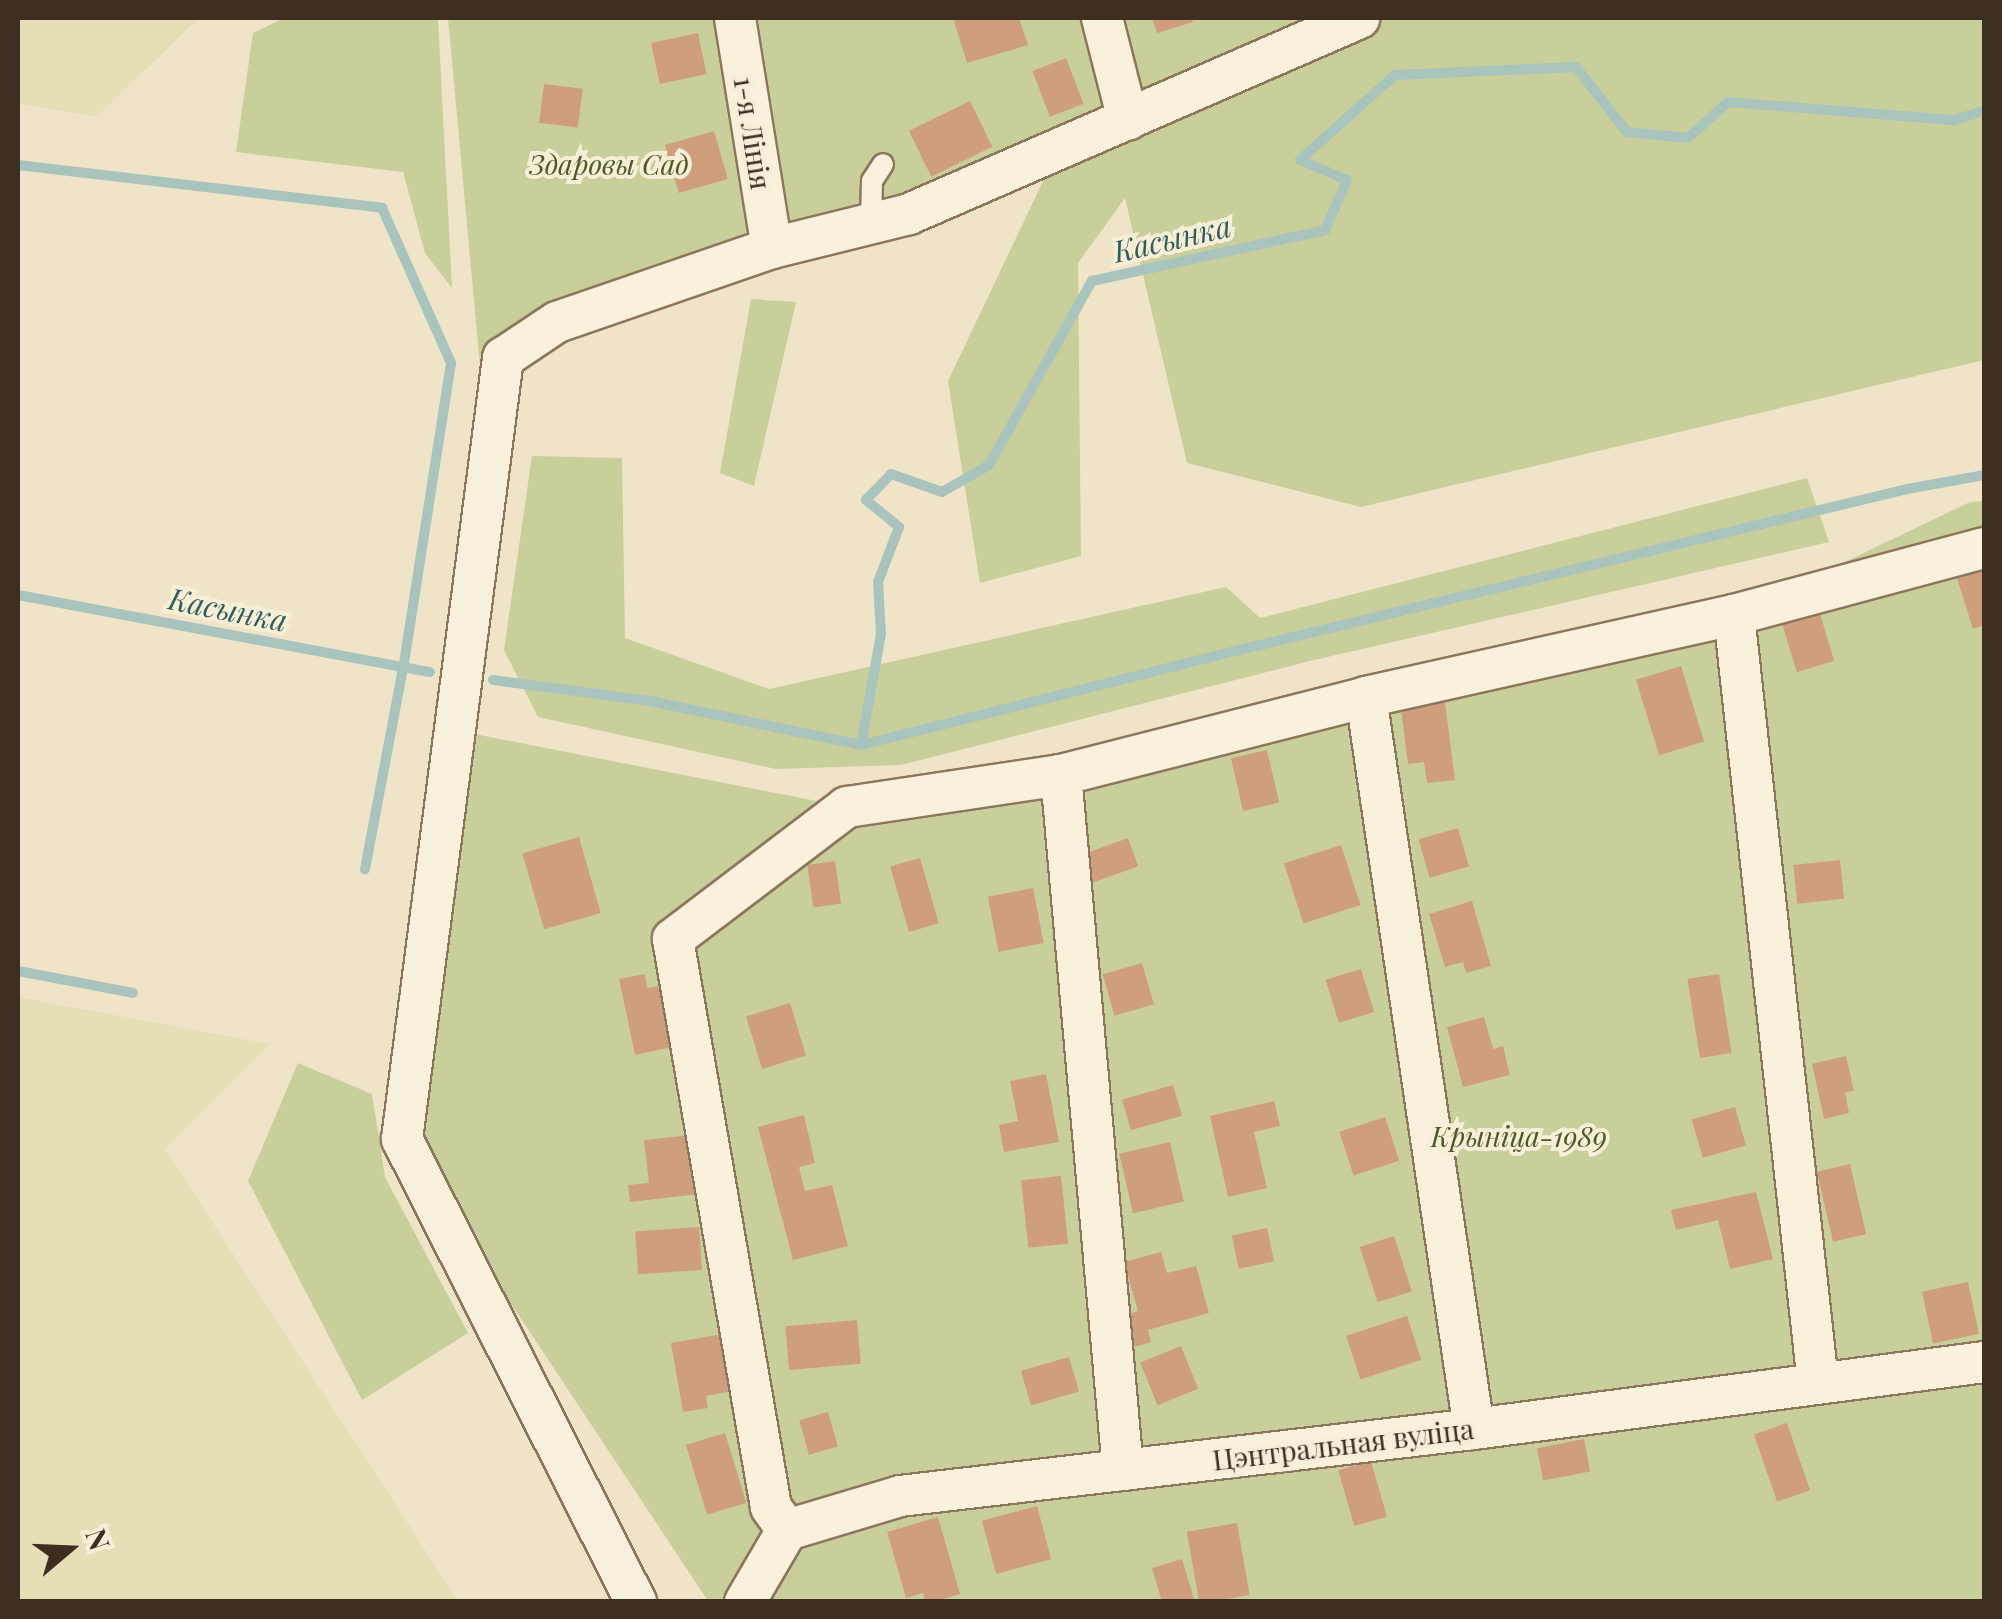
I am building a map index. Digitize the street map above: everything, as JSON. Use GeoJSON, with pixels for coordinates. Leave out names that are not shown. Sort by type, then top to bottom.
{"type":"FeatureCollection","features":[{"type":"Feature","properties":{"kind":"street","name":"1-я Лінія"},"geometry":{"type":"LineString","coordinates":[[735,18],[772,248]]}},
{"type":"Feature","properties":{"kind":"street"},"geometry":{"type":"LineString","coordinates":[[1102,18],[1128,120]]}},
{"type":"Feature","properties":{"kind":"street"},"geometry":{"type":"LineString","coordinates":[[636,1602],[402,1139],[503,358],[558,322],[772,248],[909,214],[1358,18]]}},
{"type":"Feature","properties":{"kind":"street"},"geometry":{"type":"LineString","coordinates":[[745,1602],[787,1530],[771,1507],[673,939],[847,806],[1061,775],[1366,697],[1734,615],[1984,548]]}},
{"type":"Feature","properties":{"kind":"street"},"geometry":{"type":"LineString","coordinates":[[1734,615],[1818,1382]]}},
{"type":"Feature","properties":{"kind":"street"},"geometry":{"type":"LineString","coordinates":[[1366,697],[1474,1429]]}},
{"type":"Feature","properties":{"kind":"street"},"geometry":{"type":"LineString","coordinates":[[1061,775],[1122,1470]]}},
{"type":"Feature","properties":{"kind":"street","name":"Цэнтральная вуліца"},"geometry":{"type":"LineString","coordinates":[[787,1530],[900,1496],[1474,1429],[1984,1362]]}},
{"type":"Feature","properties":{"kind":"lane"},"geometry":{"type":"LineString","coordinates":[[871,224],[872,181],[884,164]]}},
{"type":"Feature","properties":{"kind":"shaded area"},"geometry":{"type":"Polygon","coordinates":[[[18,18],[199,18],[96,117],[18,104],[18,18]]]}},
{"type":"Feature","properties":{"kind":"shaded area"},"geometry":{"type":"Polygon","coordinates":[[[18,997],[270,1044],[165,1149],[458,1601],[18,1601],[18,997]]]}},
{"type":"Feature","properties":{"kind":"green space"},"geometry":{"type":"Polygon","coordinates":[[[284,18],[438,18],[452,288],[425,253],[403,172],[236,152],[253,33],[284,18]]]}},
{"type":"Feature","properties":{"kind":"green space","name":"Здаровы Сад"},"geometry":{"type":"Polygon","coordinates":[[[448,18],[1984,18],[1984,360],[1361,507],[1187,463],[1125,198],[1078,263],[1081,556],[980,583],[948,381],[1044,179],[919,234],[739,275],[480,366],[448,18]]]}},
{"type":"Feature","properties":{"kind":"green space"},"geometry":{"type":"Polygon","coordinates":[[[751,299],[796,302],[754,486],[720,473],[751,299]]]}},
{"type":"Feature","properties":{"kind":"green space"},"geometry":{"type":"Polygon","coordinates":[[[532,456],[622,458],[625,638],[769,689],[1226,587],[1260,618],[1807,478],[1829,542],[1310,661],[901,765],[776,769],[538,717],[504,650],[532,456]]]}},
{"type":"Feature","properties":{"kind":"green space","name":"Крыніца-1989"},"geometry":{"type":"Polygon","coordinates":[[[1984,501],[1984,1601],[708,1601],[402,1139],[454,730],[847,807],[1734,615],[1970,502],[1984,501]]]}},
{"type":"Feature","properties":{"kind":"green space"},"geometry":{"type":"Polygon","coordinates":[[[298,1063],[372,1094],[385,1177],[468,1333],[362,1400],[248,1181],[298,1063]]]}},
{"type":"Feature","properties":{"kind":"building"},"geometry":{"type":"Polygon","coordinates":[[[953,18],[1019,18],[1028,45],[967,63],[953,18]]]}},
{"type":"Feature","properties":{"kind":"building"},"geometry":{"type":"Polygon","coordinates":[[[1152,18],[1192,18],[1193,22],[1157,33],[1152,18]]]}},
{"type":"Feature","properties":{"kind":"building"},"geometry":{"type":"Polygon","coordinates":[[[698,33],[707,74],[660,84],[651,43],[698,33]]]}},
{"type":"Feature","properties":{"kind":"building"},"geometry":{"type":"Polygon","coordinates":[[[1066,58],[1084,104],[1050,117],[1032,71],[1066,58]]]}},
{"type":"Feature","properties":{"kind":"building"},"geometry":{"type":"Polygon","coordinates":[[[544,84],[583,89],[578,127],[539,123],[544,84]]]}},
{"type":"Feature","properties":{"kind":"building"},"geometry":{"type":"Polygon","coordinates":[[[970,101],[992,147],[931,177],[909,131],[970,101]]]}},
{"type":"Feature","properties":{"kind":"building"},"geometry":{"type":"Polygon","coordinates":[[[714,131],[728,179],[679,193],[665,145],[714,131]]]}},
{"type":"Feature","properties":{"kind":"building"},"geometry":{"type":"Polygon","coordinates":[[[1984,562],[1984,625],[1973,629],[1955,572],[1984,562]]]}},
{"type":"Feature","properties":{"kind":"building"},"geometry":{"type":"Polygon","coordinates":[[[1819,611],[1834,661],[1797,672],[1782,622],[1819,611]]]}},
{"type":"Feature","properties":{"kind":"building"},"geometry":{"type":"Polygon","coordinates":[[[1681,666],[1704,742],[1659,755],[1636,680],[1681,666]]]}},
{"type":"Feature","properties":{"kind":"building"},"geometry":{"type":"Polygon","coordinates":[[[1443,687],[1455,780],[1427,783],[1424,762],[1408,764],[1399,693],[1443,687]]]}},
{"type":"Feature","properties":{"kind":"building"},"geometry":{"type":"Polygon","coordinates":[[[1267,750],[1279,803],[1243,811],[1231,758],[1267,750]]]}},
{"type":"Feature","properties":{"kind":"building"},"geometry":{"type":"Polygon","coordinates":[[[1458,828],[1469,866],[1430,878],[1419,839],[1458,828]]]}},
{"type":"Feature","properties":{"kind":"building"},"geometry":{"type":"Polygon","coordinates":[[[579,837],[601,913],[544,929],[522,853],[579,837]]]}},
{"type":"Feature","properties":{"kind":"building"},"geometry":{"type":"Polygon","coordinates":[[[1128,838],[1138,866],[1081,887],[1071,859],[1128,838]]]}},
{"type":"Feature","properties":{"kind":"building"},"geometry":{"type":"Polygon","coordinates":[[[1341,845],[1360,905],[1303,923],[1284,864],[1341,845]]]}},
{"type":"Feature","properties":{"kind":"building"},"geometry":{"type":"Polygon","coordinates":[[[920,858],[939,923],[909,932],[890,867],[920,858]]]}},
{"type":"Feature","properties":{"kind":"building"},"geometry":{"type":"Polygon","coordinates":[[[1840,860],[1844,899],[1797,904],[1793,865],[1840,860]]]}},
{"type":"Feature","properties":{"kind":"building"},"geometry":{"type":"Polygon","coordinates":[[[835,861],[841,904],[813,907],[807,865],[835,861]]]}},
{"type":"Feature","properties":{"kind":"building"},"geometry":{"type":"Polygon","coordinates":[[[1033,888],[1044,943],[999,952],[988,897],[1033,888]]]}},
{"type":"Feature","properties":{"kind":"building"},"geometry":{"type":"Polygon","coordinates":[[[1472,901],[1491,966],[1466,973],[1463,962],[1445,967],[1429,914],[1472,901]]]}},
{"type":"Feature","properties":{"kind":"building"},"geometry":{"type":"Polygon","coordinates":[[[1142,963],[1154,1004],[1114,1016],[1103,974],[1142,963]]]}},
{"type":"Feature","properties":{"kind":"building"},"geometry":{"type":"Polygon","coordinates":[[[1361,969],[1374,1012],[1339,1023],[1326,980],[1361,969]]]}},
{"type":"Feature","properties":{"kind":"building"},"geometry":{"type":"Polygon","coordinates":[[[645,974],[647,988],[665,985],[677,1046],[635,1055],[619,979],[645,974]]]}},
{"type":"Feature","properties":{"kind":"building"},"geometry":{"type":"Polygon","coordinates":[[[1719,974],[1732,1053],[1700,1058],[1687,979],[1719,974]]]}},
{"type":"Feature","properties":{"kind":"building"},"geometry":{"type":"Polygon","coordinates":[[[790,1003],[806,1056],[762,1069],[746,1016],[790,1003]]]}},
{"type":"Feature","properties":{"kind":"building"},"geometry":{"type":"Polygon","coordinates":[[[1484,1017],[1493,1049],[1503,1046],[1510,1075],[1463,1087],[1447,1027],[1484,1017]]]}},
{"type":"Feature","properties":{"kind":"building"},"geometry":{"type":"Polygon","coordinates":[[[1846,1056],[1854,1091],[1845,1092],[1849,1113],[1824,1119],[1812,1064],[1846,1056]]]}},
{"type":"Feature","properties":{"kind":"building"},"geometry":{"type":"Polygon","coordinates":[[[1046,1074],[1059,1142],[1004,1152],[999,1125],[1018,1121],[1010,1081],[1046,1074]]]}},
{"type":"Feature","properties":{"kind":"building"},"geometry":{"type":"Polygon","coordinates":[[[1173,1085],[1182,1116],[1131,1130],[1122,1100],[1173,1085]]]}},
{"type":"Feature","properties":{"kind":"building"},"geometry":{"type":"Polygon","coordinates":[[[1274,1101],[1280,1126],[1254,1132],[1267,1188],[1228,1197],[1210,1116],[1274,1101]]]}},
{"type":"Feature","properties":{"kind":"building"},"geometry":{"type":"Polygon","coordinates":[[[1735,1107],[1746,1145],[1703,1158],[1692,1119],[1735,1107]]]}},
{"type":"Feature","properties":{"kind":"building"},"geometry":{"type":"Polygon","coordinates":[[[804,1115],[815,1163],[799,1167],[805,1191],[832,1185],[848,1246],[793,1260],[758,1127],[804,1115]]]}},
{"type":"Feature","properties":{"kind":"building"},"geometry":{"type":"Polygon","coordinates":[[[1385,1117],[1399,1161],[1354,1176],[1339,1132],[1385,1117]]]}},
{"type":"Feature","properties":{"kind":"building"},"geometry":{"type":"Polygon","coordinates":[[[700,1134],[707,1193],[630,1202],[628,1185],[649,1183],[644,1140],[700,1134]]]}},
{"type":"Feature","properties":{"kind":"building"},"geometry":{"type":"Polygon","coordinates":[[[1170,1142],[1184,1201],[1133,1213],[1119,1154],[1170,1142]]]}},
{"type":"Feature","properties":{"kind":"building"},"geometry":{"type":"Polygon","coordinates":[[[1850,1164],[1866,1234],[1833,1242],[1817,1172],[1850,1164]]]}},
{"type":"Feature","properties":{"kind":"building"},"geometry":{"type":"Polygon","coordinates":[[[1061,1176],[1068,1244],[1028,1248],[1021,1180],[1061,1176]]]}},
{"type":"Feature","properties":{"kind":"building"},"geometry":{"type":"Polygon","coordinates":[[[1756,1192],[1773,1259],[1730,1269],[1718,1220],[1676,1230],[1671,1210],[1756,1192]]]}},
{"type":"Feature","properties":{"kind":"building"},"geometry":{"type":"Polygon","coordinates":[[[699,1227],[702,1270],[638,1274],[635,1231],[699,1227]]]}},
{"type":"Feature","properties":{"kind":"building"},"geometry":{"type":"Polygon","coordinates":[[[1267,1228],[1274,1261],[1239,1269],[1232,1235],[1267,1228]]]}},
{"type":"Feature","properties":{"kind":"building"},"geometry":{"type":"Polygon","coordinates":[[[1394,1236],[1412,1291],[1378,1302],[1360,1247],[1394,1236]]]}},
{"type":"Feature","properties":{"kind":"building"},"geometry":{"type":"Polygon","coordinates":[[[1161,1252],[1167,1273],[1196,1266],[1209,1313],[1148,1330],[1151,1342],[1135,1347],[1126,1315],[1138,1311],[1124,1262],[1161,1252]]]}},
{"type":"Feature","properties":{"kind":"building"},"geometry":{"type":"Polygon","coordinates":[[[1968,1282],[1979,1334],[1933,1344],[1922,1292],[1968,1282]]]}},
{"type":"Feature","properties":{"kind":"building"},"geometry":{"type":"Polygon","coordinates":[[[1407,1316],[1421,1360],[1360,1380],[1346,1336],[1407,1316]]]}},
{"type":"Feature","properties":{"kind":"building"},"geometry":{"type":"Polygon","coordinates":[[[857,1320],[861,1364],[789,1370],[785,1326],[857,1320]]]}},
{"type":"Feature","properties":{"kind":"building"},"geometry":{"type":"Polygon","coordinates":[[[723,1334],[733,1391],[706,1396],[708,1408],[683,1412],[671,1343],[723,1334]]]}},
{"type":"Feature","properties":{"kind":"building"},"geometry":{"type":"Polygon","coordinates":[[[1181,1346],[1198,1389],[1157,1405],[1140,1362],[1181,1346]]]}},
{"type":"Feature","properties":{"kind":"building"},"geometry":{"type":"Polygon","coordinates":[[[1069,1357],[1079,1392],[1031,1405],[1021,1371],[1069,1357]]]}},
{"type":"Feature","properties":{"kind":"building"},"geometry":{"type":"Polygon","coordinates":[[[828,1412],[838,1447],[809,1455],[799,1420],[828,1412]]]}},
{"type":"Feature","properties":{"kind":"building"},"geometry":{"type":"Polygon","coordinates":[[[1787,1423],[1810,1490],[1777,1502],[1754,1434],[1787,1423]]]}},
{"type":"Feature","properties":{"kind":"building"},"geometry":{"type":"Polygon","coordinates":[[[725,1433],[746,1503],[707,1515],[686,1445],[725,1433]]]}},
{"type":"Feature","properties":{"kind":"building"},"geometry":{"type":"Polygon","coordinates":[[[1584,1439],[1590,1471],[1543,1481],[1537,1448],[1584,1439]]]}},
{"type":"Feature","properties":{"kind":"building"},"geometry":{"type":"Polygon","coordinates":[[[1371,1461],[1387,1517],[1354,1526],[1338,1470],[1371,1461]]]}},
{"type":"Feature","properties":{"kind":"building"},"geometry":{"type":"Polygon","coordinates":[[[1037,1506],[1051,1559],[996,1574],[982,1521],[1037,1506]]]}},
{"type":"Feature","properties":{"kind":"building"},"geometry":{"type":"Polygon","coordinates":[[[938,1517],[960,1594],[933,1602],[925,1602],[923,1593],[906,1598],[887,1532],[938,1517]]]}},
{"type":"Feature","properties":{"kind":"building"},"geometry":{"type":"Polygon","coordinates":[[[1237,1523],[1250,1595],[1199,1602],[1187,1532],[1237,1523]]]}},
{"type":"Feature","properties":{"kind":"building"},"geometry":{"type":"Polygon","coordinates":[[[1182,1559],[1195,1602],[1162,1602],[1152,1568],[1182,1559]]]}},
{"type":"Feature","properties":{"kind":"waterway","name":"Касынка"},"geometry":{"type":"LineString","coordinates":[[493,680],[650,701],[861,745],[881,634],[878,582],[899,527],[866,500],[891,474],[942,492],[989,465],[1092,281],[1325,230],[1347,180],[1300,160],[1395,75],[1576,67],[1627,132],[1688,138],[1728,102],[1954,120],[1984,111]]}},
{"type":"Feature","properties":{"kind":"waterway"},"geometry":{"type":"LineString","coordinates":[[18,165],[382,208],[451,363],[403,668],[365,869]]}},
{"type":"Feature","properties":{"kind":"waterway"},"geometry":{"type":"LineString","coordinates":[[861,745],[1907,489],[1984,475]]}},
{"type":"Feature","properties":{"kind":"waterway","name":"Касынка"},"geometry":{"type":"LineString","coordinates":[[18,595],[430,672]]}},
{"type":"Feature","properties":{"kind":"waterway"},"geometry":{"type":"LineString","coordinates":[[18,971],[133,993]]}}]}
